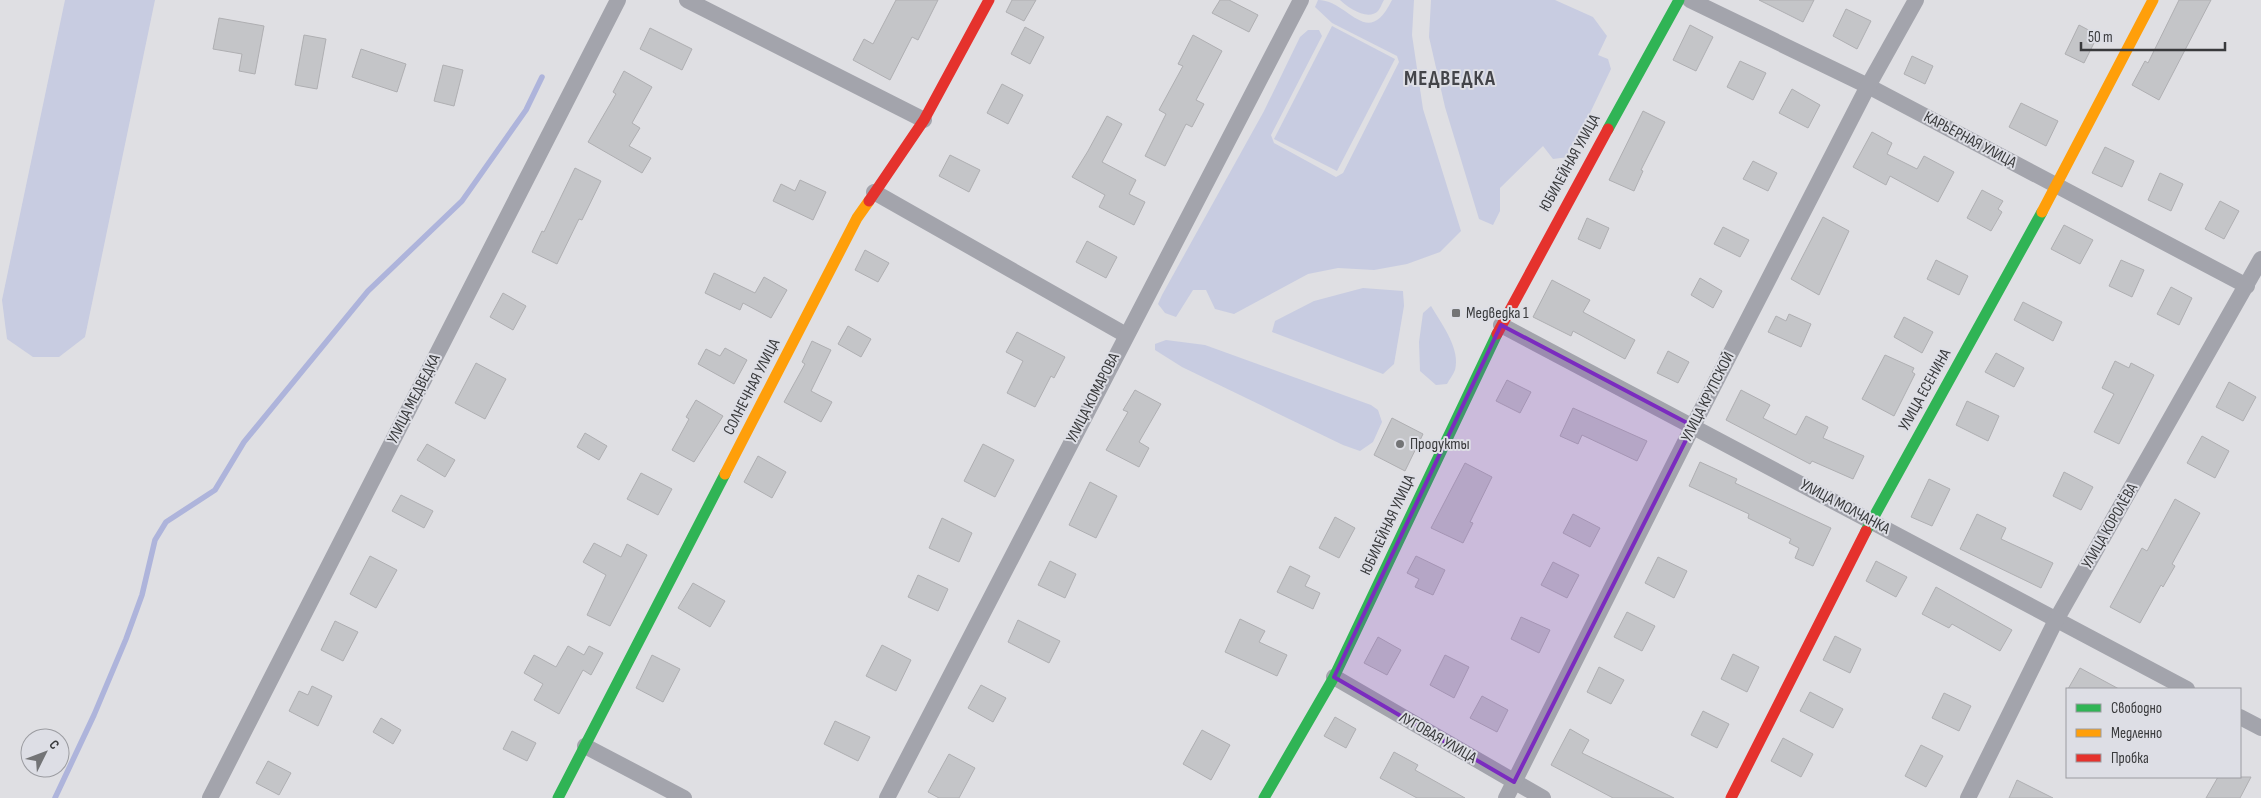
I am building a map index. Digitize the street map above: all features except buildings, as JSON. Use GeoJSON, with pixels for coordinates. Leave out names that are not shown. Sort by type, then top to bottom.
{"type":"FeatureCollection","features":[{"type":"Feature","properties":{"kind":"street","name":"УЛИЦА МЕДВЕДКА"},"geometry":{"type":"LineString","coordinates":[[214,797],[618,0]]}},
{"type":"Feature","properties":{"kind":"street"},"geometry":{"type":"LineString","coordinates":[[687,0],[924,120]]}},
{"type":"Feature","properties":{"kind":"street","name":"СОЛНЕЧНАЯ УЛИЦА"},"geometry":{"type":"LineString","coordinates":[[558,798],[857,218],[924,120],[989,0]]}},
{"type":"Feature","properties":{"kind":"street","name":"УЛИЦА КОМАРОВА"},"geometry":{"type":"LineString","coordinates":[[887,798],[1126,334],[1301,0]]}},
{"type":"Feature","properties":{"kind":"street","name":"ЮБИЛЕЙНАЯ УЛИЦА"},"geometry":{"type":"LineString","coordinates":[[1264,798],[1334,678],[1501,325],[1679,0]]}},
{"type":"Feature","properties":{"kind":"street","name":"КАРЬЕРНАЯ УЛИЦА"},"geometry":{"type":"LineString","coordinates":[[1690,0],[1868,86],[2247,286]]}},
{"type":"Feature","properties":{"kind":"street","name":"УЛИЦА КРУПСКОЙ"},"geometry":{"type":"LineString","coordinates":[[1506,798],[1693,426],[1868,86],[1916,0]]}},
{"type":"Feature","properties":{"kind":"street","name":"УЛИЦА ЕСЕНИНА"},"geometry":{"type":"LineString","coordinates":[[1731,798],[1871,521],[2056,186],[2153,0]]}},
{"type":"Feature","properties":{"kind":"street"},"geometry":{"type":"LineString","coordinates":[[874,192],[1126,334]]}},
{"type":"Feature","properties":{"kind":"street","name":"УЛИЦА КОРОЛЁВА"},"geometry":{"type":"LineString","coordinates":[[1968,798],[2056,620],[2261,260]]}},
{"type":"Feature","properties":{"kind":"street","name":"УЛИЦА МОЛЧАНКА"},"geometry":{"type":"LineString","coordinates":[[1501,325],[2185,688]]}},
{"type":"Feature","properties":{"kind":"street","name":"ЛУГОВАЯ УЛИЦА"},"geometry":{"type":"LineString","coordinates":[[1334,678],[1542,798]]}},
{"type":"Feature","properties":{"kind":"street"},"geometry":{"type":"LineString","coordinates":[[2241,718],[2261,728]]}},
{"type":"Feature","properties":{"kind":"street"},"geometry":{"type":"LineString","coordinates":[[586,746],[684,798]]}},
{"type":"Feature","properties":{"kind":"highlighted area"},"geometry":{"type":"Polygon","coordinates":[[[1501,325],[1693,426],[1514,782],[1334,677],[1501,325]]]}},
{"type":"Feature","properties":{"kind":"shaded area"},"geometry":{"type":"Polygon","coordinates":[[[65,0],[155,0],[85,337],[59,357],[33,357],[7,339],[2,300],[65,0]]]}},
{"type":"Feature","properties":{"kind":"shaded area"},"geometry":{"type":"Polygon","coordinates":[[[1318,0],[1329,2],[1357,19],[1374,22],[1383,15],[1392,0],[1414,0],[1412,35],[1423,109],[1461,231],[1440,252],[1407,264],[1374,270],[1338,268],[1308,274],[1234,314],[1215,309],[1206,290],[1193,290],[1176,317],[1165,313],[1158,304],[1162,295],[1264,111],[1300,37],[1308,30],[1319,30],[1322,36],[1271,135],[1274,143],[1336,177],[1343,173],[1399,62],[1397,56],[1332,23],[1315,7],[1318,0]]]}},
{"type":"Feature","properties":{"kind":"shaded area"},"geometry":{"type":"Polygon","coordinates":[[[1340,0],[1384,0],[1378,11],[1369,15],[1353,10],[1340,0]]]}},
{"type":"Feature","properties":{"kind":"shaded area"},"geometry":{"type":"Polygon","coordinates":[[[1431,0],[1555,0],[1593,17],[1607,36],[1598,55],[1608,59],[1611,69],[1569,157],[1553,159],[1543,146],[1500,188],[1500,211],[1493,225],[1479,219],[1445,107],[1429,37],[1431,0]]]}},
{"type":"Feature","properties":{"kind":"shaded area"},"geometry":{"type":"Polygon","coordinates":[[[1332,26],[1395,59],[1337,171],[1274,139],[1332,26]]]}},
{"type":"Feature","properties":{"kind":"shaded area"},"geometry":{"type":"Polygon","coordinates":[[[1363,288],[1403,291],[1404,306],[1394,364],[1383,374],[1272,332],[1275,321],[1314,301],[1363,288]]]}},
{"type":"Feature","properties":{"kind":"shaded area"},"geometry":{"type":"Polygon","coordinates":[[[1431,306],[1449,336],[1455,354],[1455,370],[1447,384],[1436,385],[1420,371],[1419,342],[1423,313],[1431,306]]]}},
{"type":"Feature","properties":{"kind":"shaded area"},"geometry":{"type":"Polygon","coordinates":[[[1166,340],[1205,345],[1371,405],[1378,410],[1382,422],[1373,442],[1360,451],[1343,445],[1182,367],[1155,350],[1155,344],[1166,340]]]}},
{"type":"Feature","properties":{"kind":"waterway"},"geometry":{"type":"LineString","coordinates":[[55,798],[94,715],[126,639],[142,595],[155,540],[166,522],[215,490],[244,442],[368,291],[462,201],[526,110],[542,77]]}},
{"type":"Feature","properties":{"kind":"traffic: fast"},"geometry":{"type":"LineString","coordinates":[[1608,129],[1679,0]]}},
{"type":"Feature","properties":{"kind":"traffic: fast"},"geometry":{"type":"LineString","coordinates":[[1866,531],[2042,212]]}},
{"type":"Feature","properties":{"kind":"traffic: fast"},"geometry":{"type":"LineString","coordinates":[[1264,798],[1334,677],[1497,334]]}},
{"type":"Feature","properties":{"kind":"traffic: fast"},"geometry":{"type":"LineString","coordinates":[[558,798],[725,474]]}},
{"type":"Feature","properties":{"kind":"traffic: slow"},"geometry":{"type":"LineString","coordinates":[[2042,212],[2153,0]]}},
{"type":"Feature","properties":{"kind":"traffic: slow"},"geometry":{"type":"LineString","coordinates":[[725,474],[857,218],[869,201]]}},
{"type":"Feature","properties":{"kind":"traffic: jam"},"geometry":{"type":"LineString","coordinates":[[869,201],[924,120],[989,0]]}},
{"type":"Feature","properties":{"kind":"traffic: jam"},"geometry":{"type":"LineString","coordinates":[[1497,334],[1608,129]]}},
{"type":"Feature","properties":{"kind":"traffic: jam"},"geometry":{"type":"LineString","coordinates":[[1731,798],[1866,531]]}},
{"type":"Feature","properties":{"kind":"place","name":"Медведка 1"},"geometry":{"type":"Point","coordinates":[1456,313]}},
{"type":"Feature","properties":{"kind":"place","name":"Продукты"},"geometry":{"type":"Point","coordinates":[1400,444]}},
{"type":"Feature","properties":{"kind":"district","name":"МЕДВЕДКА"},"geometry":{"type":"Point","coordinates":[1450,78]}}]}
